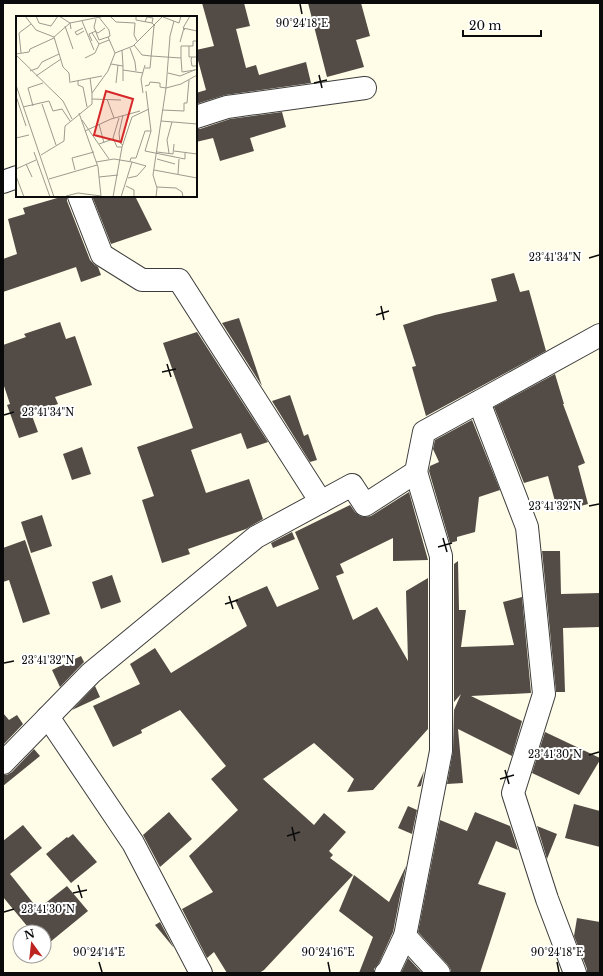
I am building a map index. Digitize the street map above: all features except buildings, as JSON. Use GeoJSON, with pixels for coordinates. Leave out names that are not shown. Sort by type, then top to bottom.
{"type":"FeatureCollection","features":[{"type":"Feature","properties":{"kind":"street"},"geometry":{"type":"LineString","coordinates":[[197,117],[227,107],[365,88]]}},
{"type":"Feature","properties":{"kind":"street"},"geometry":{"type":"LineString","coordinates":[[3,182],[16,177]]}},
{"type":"Feature","properties":{"kind":"street"},"geometry":{"type":"LineString","coordinates":[[79,197],[102,255],[142,280],[179,280],[321,502]]}},
{"type":"Feature","properties":{"kind":"street"},"geometry":{"type":"LineString","coordinates":[[386,973],[389,970],[405,936],[441,751],[441,556],[416,472],[424,432],[600,335]]}},
{"type":"Feature","properties":{"kind":"street"},"geometry":{"type":"LineString","coordinates":[[479,402],[527,527],[544,694],[513,793],[547,899],[575,973]]}},
{"type":"Feature","properties":{"kind":"street"},"geometry":{"type":"LineString","coordinates":[[3,763],[91,673],[256,537],[352,485],[365,505],[416,472]]}},
{"type":"Feature","properties":{"kind":"street"},"geometry":{"type":"LineString","coordinates":[[48,717],[132,843],[201,973]]}},
{"type":"Feature","properties":{"kind":"street"},"geometry":{"type":"LineString","coordinates":[[405,936],[439,973]]}}]}
